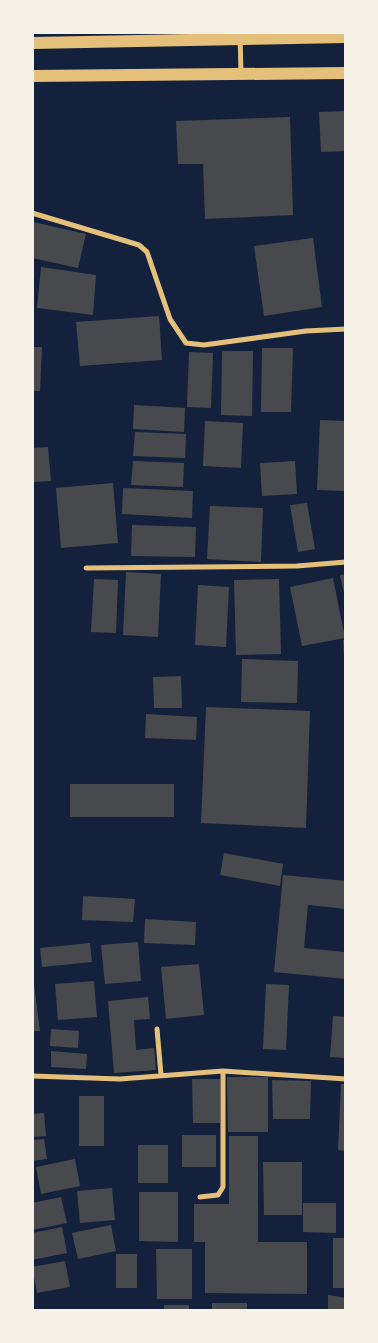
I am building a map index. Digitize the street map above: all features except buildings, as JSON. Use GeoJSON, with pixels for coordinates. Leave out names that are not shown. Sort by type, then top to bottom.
{"type":"FeatureCollection","features":[{"type":"Feature","properties":{"kind":"main road"},"geometry":{"type":"LineString","coordinates":[[32,43],[145,37],[240,35],[346,37]]}},
{"type":"Feature","properties":{"kind":"main road"},"geometry":{"type":"LineString","coordinates":[[32,76],[346,73]]}},
{"type":"Feature","properties":{"kind":"street"},"geometry":{"type":"LineString","coordinates":[[240,35],[241,74]]}},
{"type":"Feature","properties":{"kind":"street"},"geometry":{"type":"LineString","coordinates":[[32,213],[138,245],[147,252],[170,319],[186,343],[204,345],[306,331],[346,330]]}},
{"type":"Feature","properties":{"kind":"street"},"geometry":{"type":"LineString","coordinates":[[86,568],[297,566],[346,562]]}},
{"type":"Feature","properties":{"kind":"street"},"geometry":{"type":"LineString","coordinates":[[157,1029],[161,1074]]}},
{"type":"Feature","properties":{"kind":"street"},"geometry":{"type":"LineString","coordinates":[[200,1197],[218,1195],[223,1187],[223,1071]]}},
{"type":"Feature","properties":{"kind":"street"},"geometry":{"type":"LineString","coordinates":[[32,1076],[120,1079],[161,1074],[223,1071],[346,1079]]}}]}
